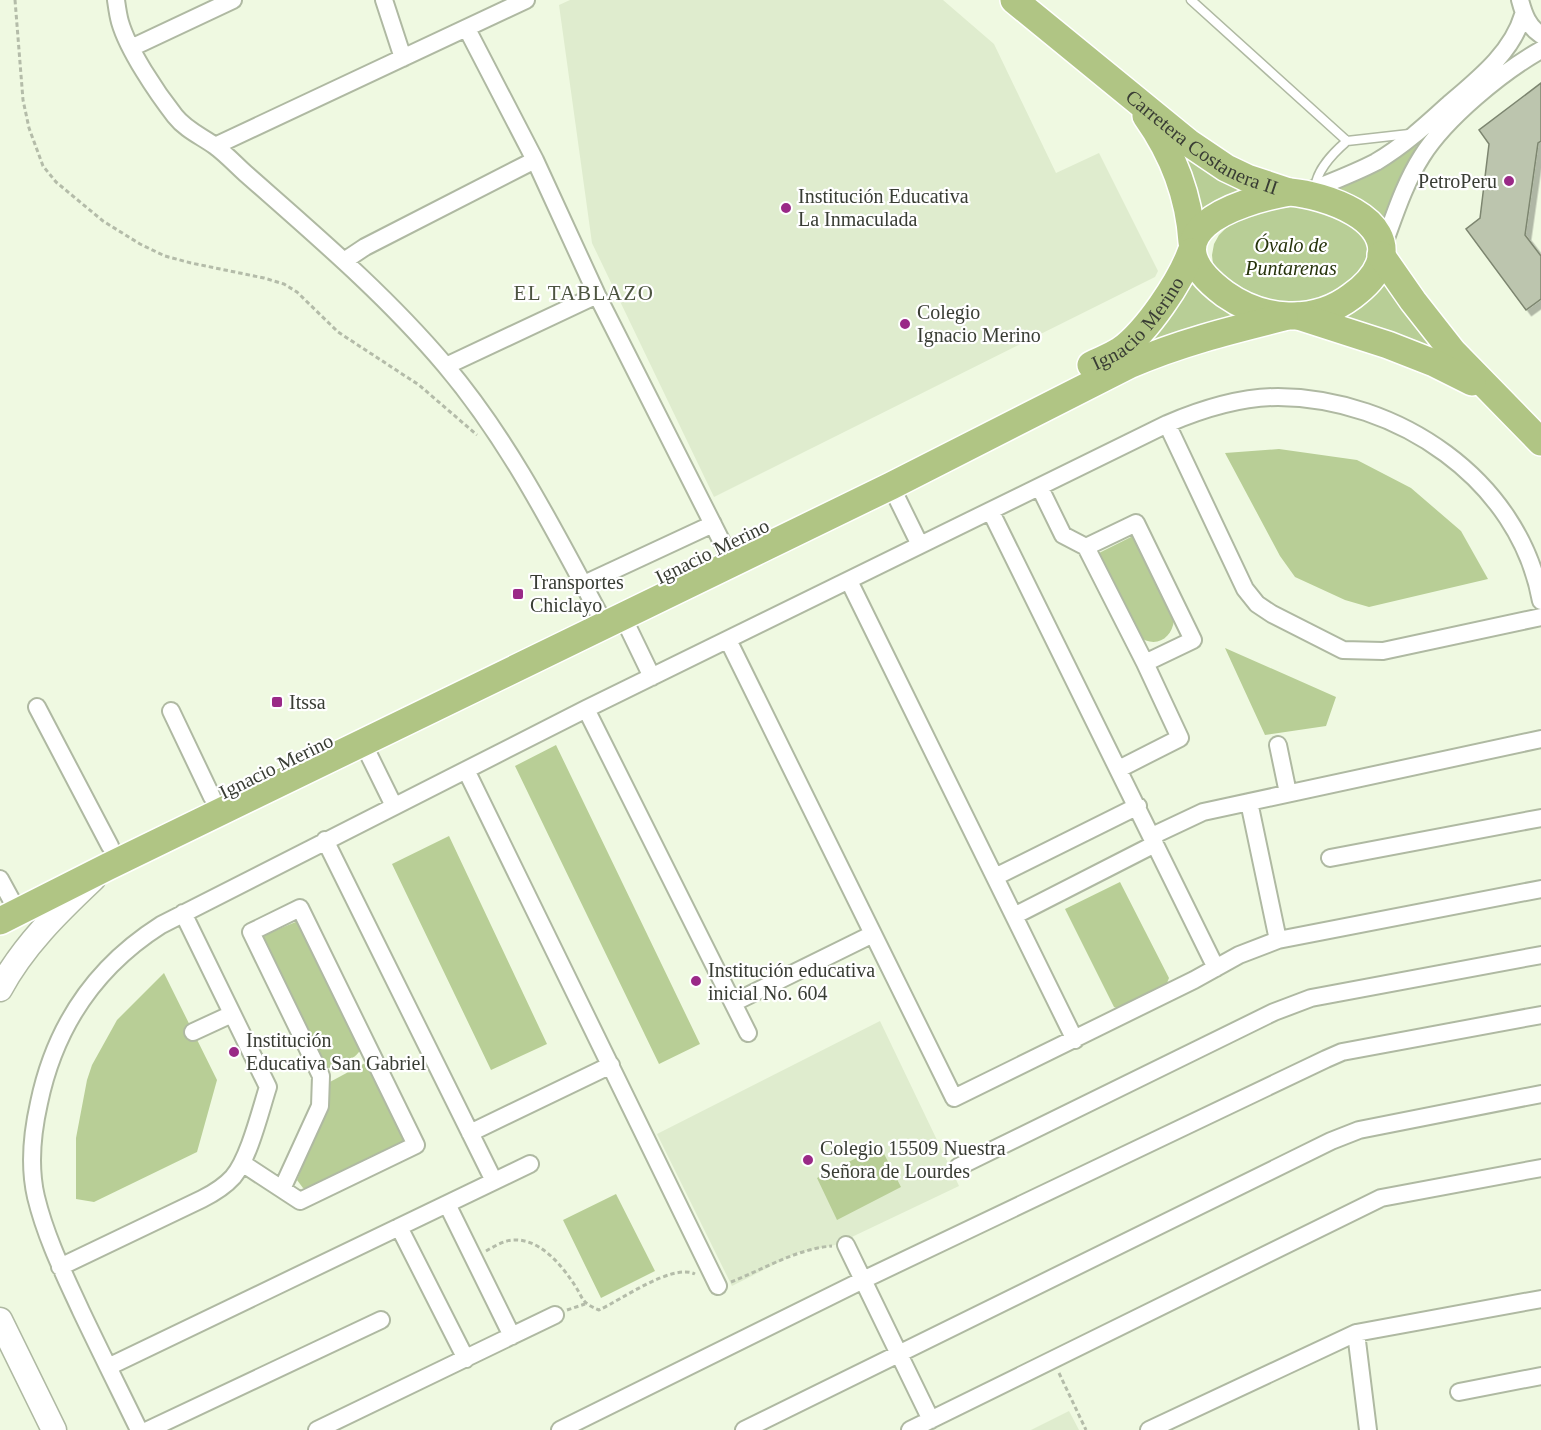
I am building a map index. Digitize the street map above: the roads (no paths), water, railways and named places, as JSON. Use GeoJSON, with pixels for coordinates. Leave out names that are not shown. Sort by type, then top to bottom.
{"type":"FeatureCollection","features":[{"type":"Feature","properties":{"kind":"main road"},"geometry":{"type":"LineString","coordinates":[[1014,0],[1130,96]]}},
{"type":"Feature","properties":{"kind":"main road","name":"Carretera Costanera II"},"geometry":{"type":"LineString","coordinates":[[1130,96],[1189,143],[1226,168],[1247,178],[1303,191]]}},
{"type":"Feature","properties":{"kind":"main road","name":"Carretera Costanera II"},"geometry":{"type":"LineString","coordinates":[[1130,96],[1160,136],[1182,185],[1190,213],[1192,247]]}},
{"type":"Feature","properties":{"kind":"main road"},"geometry":{"type":"LineString","coordinates":[[1497,395],[1434,363],[1388,345],[1291,316],[1249,308],[1233,299],[1205,278],[1196,264],[1192,247],[1201,227],[1233,209],[1269,196],[1303,191],[1329,199],[1358,213],[1377,234],[1382,252],[1434,329],[1459,358],[1497,395],[1541,442]]}},
{"type":"Feature","properties":{"kind":"main road","name":"Ignacio Merino"},"geometry":{"type":"LineString","coordinates":[[723,544],[883,470],[1121,350],[1157,311],[1186,267],[1192,247]]}},
{"type":"Feature","properties":{"kind":"main road"},"geometry":{"type":"LineString","coordinates":[[1291,316],[1325,311],[1346,301],[1372,276],[1380,264],[1382,252]]}},
{"type":"Feature","properties":{"kind":"main road","name":"Ignacio Merino"},"geometry":{"type":"LineString","coordinates":[[723,544],[891,486],[1129,365],[1192,342],[1291,316]]}},
{"type":"Feature","properties":{"kind":"main road"},"geometry":{"type":"LineString","coordinates":[[16,962],[17,945],[4,907],[108,856],[363,743],[601,608],[723,544]]}},
{"type":"Feature","properties":{"kind":"main road","name":"Ignacio Merino"},"geometry":{"type":"LineString","coordinates":[[108,856],[212,796],[601,608]]}},
{"type":"Feature","properties":{"kind":"main road"},"geometry":{"type":"LineString","coordinates":[[0,989],[16,962],[108,856]]}},
{"type":"Feature","properties":{"kind":"main road"},"geometry":{"type":"LineString","coordinates":[[0,1320],[54,1430]]}},
{"type":"Feature","properties":{"kind":"street"},"geometry":{"type":"LineString","coordinates":[[116,0],[119,21],[132,48],[176,117],[187,128],[215,146],[344,261],[414,330],[446,366],[496,434],[529,485],[601,608],[652,677]]}},
{"type":"Feature","properties":{"kind":"street"},"geometry":{"type":"LineString","coordinates":[[132,48],[233,0]]}},
{"type":"Feature","properties":{"kind":"street"},"geometry":{"type":"LineString","coordinates":[[384,0],[404,58]]}},
{"type":"Feature","properties":{"kind":"street"},"geometry":{"type":"LineString","coordinates":[[215,146],[526,0]]}},
{"type":"Feature","properties":{"kind":"street"},"geometry":{"type":"LineString","coordinates":[[1522,7],[1532,28],[1541,36]]}},
{"type":"Feature","properties":{"kind":"street"},"geometry":{"type":"LineString","coordinates":[[1303,191],[1374,162],[1404,144],[1496,62],[1517,32],[1522,7]]}},
{"type":"Feature","properties":{"kind":"street"},"geometry":{"type":"LineString","coordinates":[[467,29],[535,160],[597,295],[723,544],[601,608]]}},
{"type":"Feature","properties":{"kind":"street"},"geometry":{"type":"LineString","coordinates":[[1382,252],[1397,207],[1422,156],[1447,125],[1481,94],[1541,50]]}},
{"type":"Feature","properties":{"kind":"street"},"geometry":{"type":"LineString","coordinates":[[344,261],[365,247],[535,160]]}},
{"type":"Feature","properties":{"kind":"street"},"geometry":{"type":"LineString","coordinates":[[446,366],[597,295]]}},
{"type":"Feature","properties":{"kind":"street"},"geometry":{"type":"LineString","coordinates":[[140,1430],[60,1267],[43,1222],[32,1175],[34,1123],[47,1069],[69,1019],[102,974],[139,939],[183,913],[585,709],[1167,424],[1214,406],[1243,400],[1277,397],[1343,404],[1375,414],[1430,441],[1451,457],[1495,501],[1510,521],[1523,543],[1541,602]]}},
{"type":"Feature","properties":{"kind":"street"},"geometry":{"type":"LineString","coordinates":[[1167,424],[1245,589],[1257,604],[1272,614],[1343,650],[1364,652],[1383,651],[1541,617]]}},
{"type":"Feature","properties":{"kind":"street"},"geometry":{"type":"LineString","coordinates":[[891,486],[920,545]]}},
{"type":"Feature","properties":{"kind":"street"},"geometry":{"type":"LineString","coordinates":[[1040,488],[1063,535],[1086,547],[1180,738],[1119,769]]}},
{"type":"Feature","properties":{"kind":"street"},"geometry":{"type":"LineString","coordinates":[[991,512],[1216,968]]}},
{"type":"Feature","properties":{"kind":"street"},"geometry":{"type":"LineString","coordinates":[[1086,547],[1136,523],[1193,640],[1145,663]]}},
{"type":"Feature","properties":{"kind":"street"},"geometry":{"type":"LineString","coordinates":[[849,581],[1075,1040]]}},
{"type":"Feature","properties":{"kind":"street"},"geometry":{"type":"LineString","coordinates":[[728,640],[954,1098],[1075,1040],[1239,955],[1278,940],[1541,889]]}},
{"type":"Feature","properties":{"kind":"street"},"geometry":{"type":"LineString","coordinates":[[37,707],[108,856]]}},
{"type":"Feature","properties":{"kind":"street"},"geometry":{"type":"LineString","coordinates":[[585,709],[748,1033]]}},
{"type":"Feature","properties":{"kind":"street"},"geometry":{"type":"LineString","coordinates":[[171,711],[212,796]]}},
{"type":"Feature","properties":{"kind":"street"},"geometry":{"type":"LineString","coordinates":[[1014,916],[1203,812],[1541,739]]}},
{"type":"Feature","properties":{"kind":"street"},"geometry":{"type":"LineString","coordinates":[[363,743],[394,806]]}},
{"type":"Feature","properties":{"kind":"street"},"geometry":{"type":"LineString","coordinates":[[1278,746],[1288,793]]}},
{"type":"Feature","properties":{"kind":"street"},"geometry":{"type":"LineString","coordinates":[[466,770],[718,1286]]}},
{"type":"Feature","properties":{"kind":"street"},"geometry":{"type":"LineString","coordinates":[[1249,802],[1278,940]]}},
{"type":"Feature","properties":{"kind":"street"},"geometry":{"type":"LineString","coordinates":[[995,877],[1138,806]]}},
{"type":"Feature","properties":{"kind":"street"},"geometry":{"type":"LineString","coordinates":[[1330,858],[1541,818]]}},
{"type":"Feature","properties":{"kind":"street"},"geometry":{"type":"LineString","coordinates":[[326,840],[494,1181]]}},
{"type":"Feature","properties":{"kind":"street"},"geometry":{"type":"LineString","coordinates":[[242,1163],[300,1201],[417,1145],[300,908],[251,932],[321,1076],[320,1106],[282,1189]]}},
{"type":"Feature","properties":{"kind":"street"},"geometry":{"type":"LineString","coordinates":[[60,1267],[222,1188],[242,1163],[268,1088],[183,913]]}},
{"type":"Feature","properties":{"kind":"street"},"geometry":{"type":"LineString","coordinates":[[733,1003],[873,934]]}},
{"type":"Feature","properties":{"kind":"street"},"geometry":{"type":"LineString","coordinates":[[958,1167],[1274,1012],[1311,998],[1541,955]]}},
{"type":"Feature","properties":{"kind":"street"},"geometry":{"type":"LineString","coordinates":[[193,1032],[232,1014]]}},
{"type":"Feature","properties":{"kind":"street"},"geometry":{"type":"LineString","coordinates":[[560,1430],[863,1280],[1342,1052],[1541,1015]]}},
{"type":"Feature","properties":{"kind":"street"},"geometry":{"type":"LineString","coordinates":[[470,1133],[611,1065]]}},
{"type":"Feature","properties":{"kind":"street"},"geometry":{"type":"LineString","coordinates":[[744,1430],[1331,1141],[1359,1131],[1541,1094]]}},
{"type":"Feature","properties":{"kind":"street"},"geometry":{"type":"LineString","coordinates":[[108,1367],[530,1164]]}},
{"type":"Feature","properties":{"kind":"street"},"geometry":{"type":"LineString","coordinates":[[910,1430],[1381,1198],[1541,1168]]}},
{"type":"Feature","properties":{"kind":"street"},"geometry":{"type":"LineString","coordinates":[[447,1204],[512,1336]]}},
{"type":"Feature","properties":{"kind":"street"},"geometry":{"type":"LineString","coordinates":[[399,1227],[466,1359]]}},
{"type":"Feature","properties":{"kind":"street"},"geometry":{"type":"LineString","coordinates":[[846,1245],[931,1420]]}},
{"type":"Feature","properties":{"kind":"street"},"geometry":{"type":"LineString","coordinates":[[1149,1430],[1356,1333],[1541,1299]]}},
{"type":"Feature","properties":{"kind":"street"},"geometry":{"type":"LineString","coordinates":[[317,1430],[555,1315]]}},
{"type":"Feature","properties":{"kind":"street"},"geometry":{"type":"LineString","coordinates":[[148,1430],[381,1320]]}},
{"type":"Feature","properties":{"kind":"street"},"geometry":{"type":"LineString","coordinates":[[1356,1333],[1368,1430]]}},
{"type":"Feature","properties":{"kind":"street"},"geometry":{"type":"LineString","coordinates":[[1459,1392],[1541,1376]]}},
{"type":"Feature","properties":{"kind":"lane"},"geometry":{"type":"LineString","coordinates":[[1191,0],[1347,141]]}},
{"type":"Feature","properties":{"kind":"lane"},"geometry":{"type":"LineString","coordinates":[[1303,191],[1316,180],[1334,152],[1347,141],[1416,133]]}},
{"type":"Feature","properties":{"kind":"place","name":"PetroPeru"},"geometry":{"type":"Point","coordinates":[1509,181]}},
{"type":"Feature","properties":{"kind":"place","name":"Institución Educativa La Inmaculada"},"geometry":{"type":"Point","coordinates":[786,208]}},
{"type":"Feature","properties":{"kind":"place","name":"Colegio Ignacio Merino"},"geometry":{"type":"Point","coordinates":[905,324]}},
{"type":"Feature","properties":{"kind":"place","name":"Transportes Chiclayo"},"geometry":{"type":"Point","coordinates":[518,594]}},
{"type":"Feature","properties":{"kind":"place","name":"Itssa"},"geometry":{"type":"Point","coordinates":[277,702]}},
{"type":"Feature","properties":{"kind":"place","name":"Institución educativa inicial No. 604"},"geometry":{"type":"Point","coordinates":[696,981]}},
{"type":"Feature","properties":{"kind":"place","name":"Institución Educativa San Gabriel"},"geometry":{"type":"Point","coordinates":[234,1052]}},
{"type":"Feature","properties":{"kind":"place","name":"Colegio 15509 Nuestra Señora de Lourdes"},"geometry":{"type":"Point","coordinates":[808,1160]}},
{"type":"Feature","properties":{"kind":"district","name":"EL TABLAZO"},"geometry":{"type":"Point","coordinates":[584,293]}},
{"type":"Feature","properties":{"kind":"park label","name":"Óvalo de Puntarenas"},"geometry":{"type":"Point","coordinates":[1291,256]}}]}
